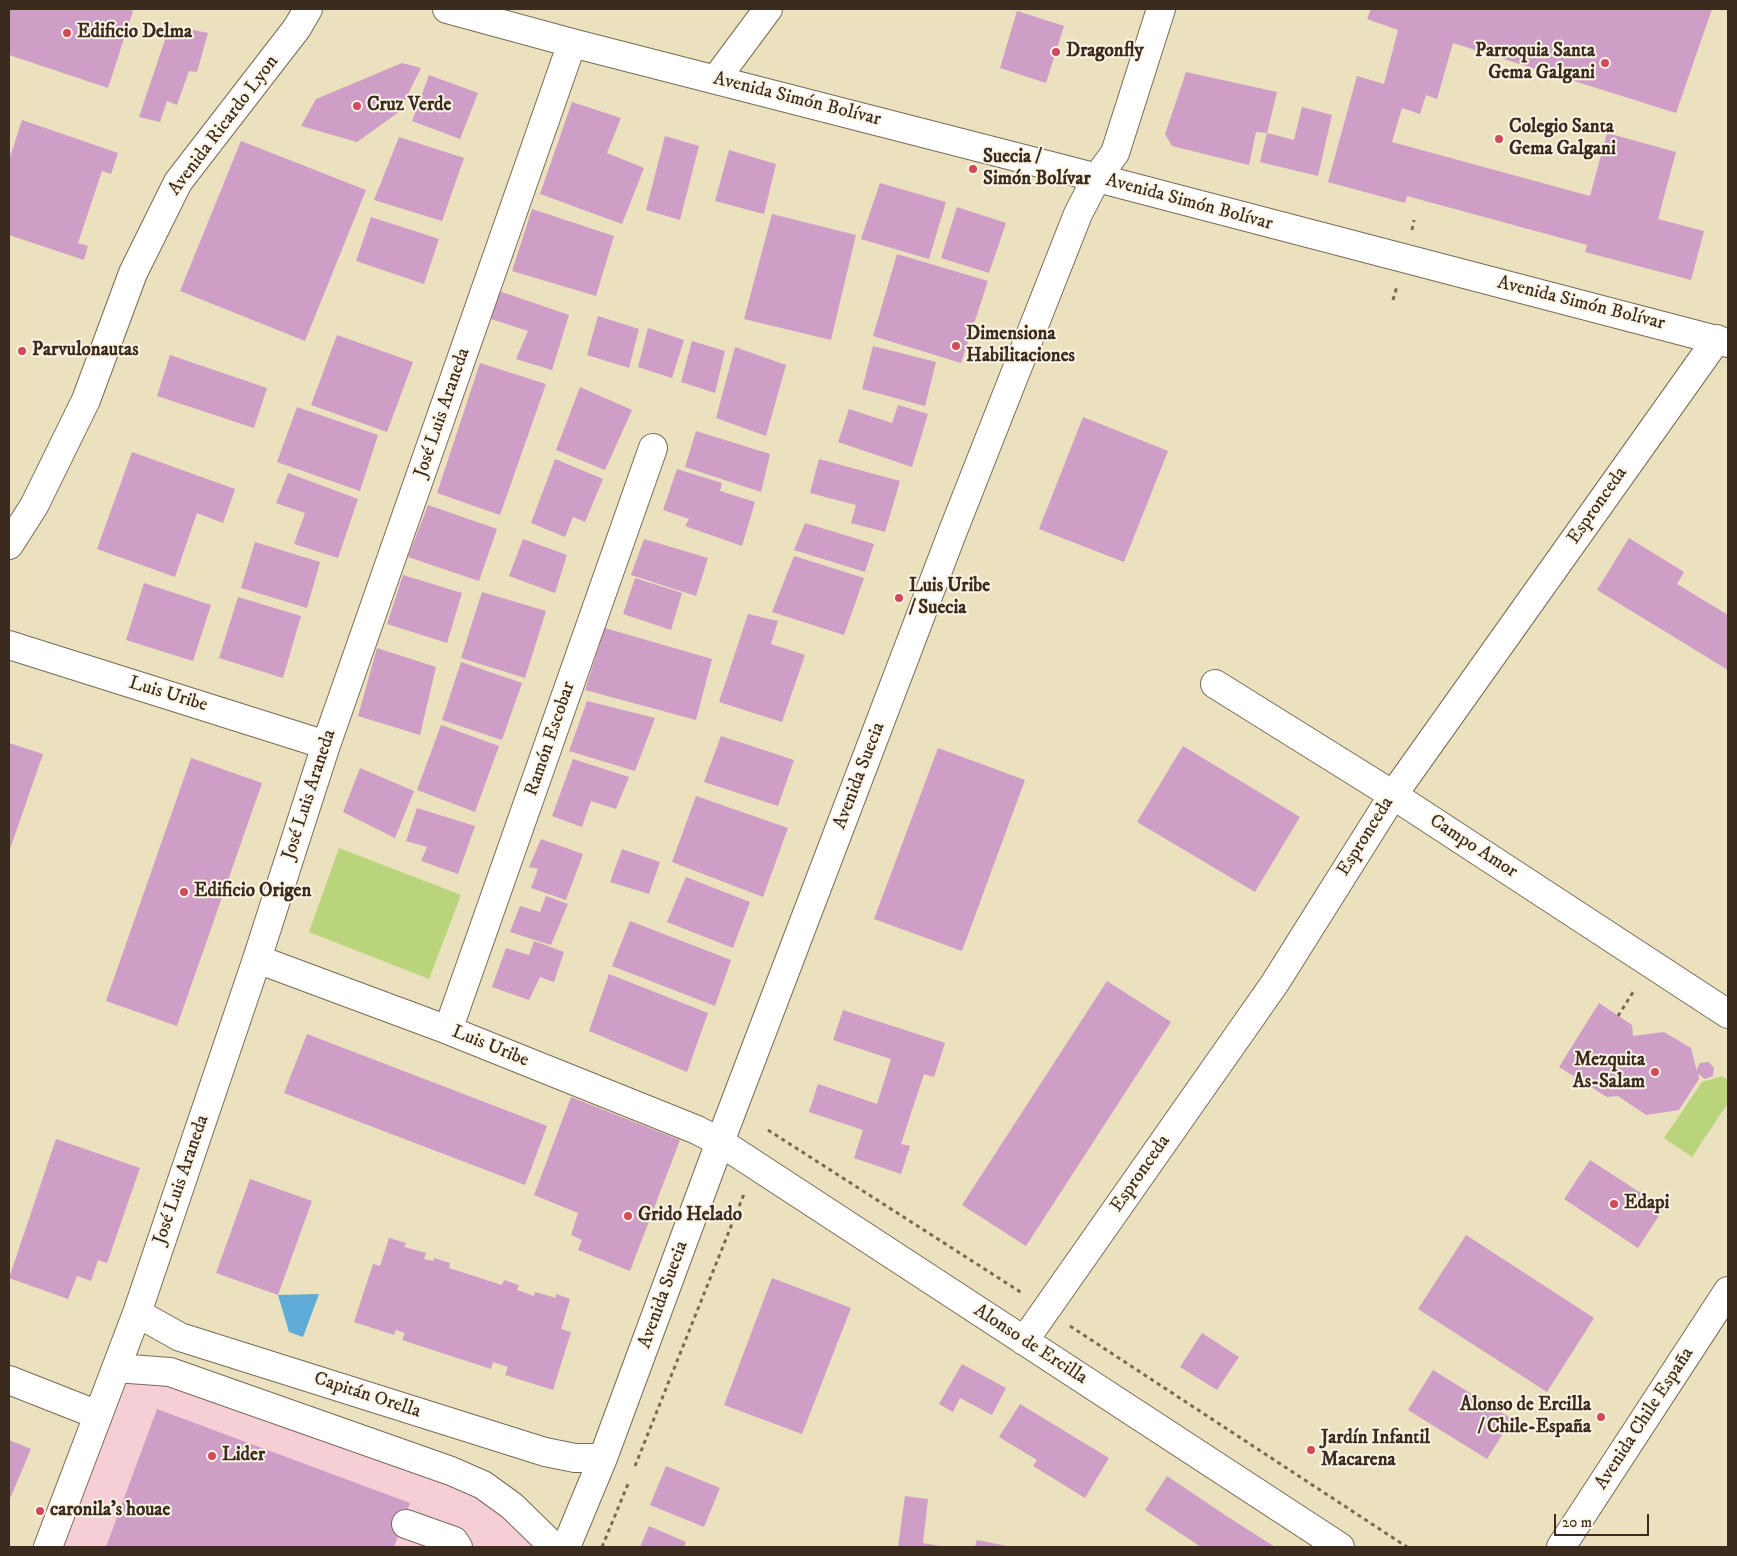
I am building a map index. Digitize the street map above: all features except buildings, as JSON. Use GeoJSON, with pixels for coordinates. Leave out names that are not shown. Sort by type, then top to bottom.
{"type":"FeatureCollection","features":[{"type":"Feature","properties":{"kind":"street","name":"Avenida Ricardo Lyon"},"geometry":{"type":"LineString","coordinates":[[9,545],[34,506],[86,400],[133,273],[178,182],[297,28],[308,9]]}},
{"type":"Feature","properties":{"kind":"street","name":"Avenida Simón Bolívar"},"geometry":{"type":"LineString","coordinates":[[447,9],[1723,341]]}},
{"type":"Feature","properties":{"kind":"street"},"geometry":{"type":"LineString","coordinates":[[716,79],[768,9]]}},
{"type":"Feature","properties":{"kind":"street","name":"Avenida Suecia"},"geometry":{"type":"LineString","coordinates":[[566,1547],[603,1458],[720,1142],[952,536],[1078,214],[1096,179],[1115,153],[1161,9]]}},
{"type":"Feature","properties":{"kind":"street","name":"José Luis Araneda"},"geometry":{"type":"LineString","coordinates":[[48,1547],[137,1313],[257,959],[326,744],[572,43]]}},
{"type":"Feature","properties":{"kind":"street","name":"Espronceda"},"geometry":{"type":"LineString","coordinates":[[1024,1342],[1275,983],[1392,795],[1723,341]]}},
{"type":"Feature","properties":{"kind":"street","name":"Ramón Escobar"},"geometry":{"type":"LineString","coordinates":[[448,1030],[653,448]]}},
{"type":"Feature","properties":{"kind":"street","name":"Luis Uribe"},"geometry":{"type":"LineString","coordinates":[[9,645],[326,744]]}},
{"type":"Feature","properties":{"kind":"street","name":"Campo Amor"},"geometry":{"type":"LineString","coordinates":[[1215,684],[1392,795],[1728,1014]]}},
{"type":"Feature","properties":{"kind":"street","name":"Luis Uribe"},"geometry":{"type":"LineString","coordinates":[[257,959],[448,1030],[697,1130],[720,1142]]}},
{"type":"Feature","properties":{"kind":"street","name":"Alonso de Ercilla"},"geometry":{"type":"LineString","coordinates":[[720,1142],[1340,1547]]}},
{"type":"Feature","properties":{"kind":"street","name":"Avenida Chile España"},"geometry":{"type":"LineString","coordinates":[[1562,1547],[1725,1304]]}},
{"type":"Feature","properties":{"kind":"street","name":"Capitán Orella"},"geometry":{"type":"LineString","coordinates":[[137,1313],[180,1337],[545,1452],[575,1458],[603,1458]]}},
{"type":"Feature","properties":{"kind":"street"},"geometry":{"type":"LineString","coordinates":[[116,1368],[170,1372],[451,1471],[483,1485],[512,1506],[554,1547]]}},
{"type":"Feature","properties":{"kind":"street"},"geometry":{"type":"LineString","coordinates":[[9,1380],[98,1415]]}},
{"type":"Feature","properties":{"kind":"street"},"geometry":{"type":"LineString","coordinates":[[406,1524],[454,1542],[458,1547]]}},
{"type":"Feature","properties":{"kind":"path"},"geometry":{"type":"LineString","coordinates":[[768,1130],[1407,1547]]}},
{"type":"Feature","properties":{"kind":"path"},"geometry":{"type":"LineString","coordinates":[[632,1474],[745,1192]]}},
{"type":"Feature","properties":{"kind":"path"},"geometry":{"type":"LineString","coordinates":[[602,1547],[628,1484]]}},
{"type":"Feature","properties":{"kind":"shaded area"},"geometry":{"type":"Polygon","coordinates":[[[180,1377],[497,1482],[559,1547],[50,1547],[113,1378],[180,1377]]]}},
{"type":"Feature","properties":{"kind":"green space"},"geometry":{"type":"Polygon","coordinates":[[[339,848],[461,895],[429,979],[309,932],[339,848]]]}},
{"type":"Feature","properties":{"kind":"green space"},"geometry":{"type":"Polygon","coordinates":[[[1722,1076],[1728,1080],[1728,1103],[1692,1157],[1664,1138],[1702,1082],[1722,1076]]]}},
{"type":"Feature","properties":{"kind":"water"},"geometry":{"type":"Polygon","coordinates":[[[319,1294],[303,1337],[289,1332],[278,1295],[319,1294]]]}},
{"type":"Feature","properties":{"kind":"place","name":"Edificio Delma"},"geometry":{"type":"Point","coordinates":[67,33]}},
{"type":"Feature","properties":{"kind":"place","name":"Dragonfly"},"geometry":{"type":"Point","coordinates":[1056,52]}},
{"type":"Feature","properties":{"kind":"place","name":"Parroquia Santa Gema Galgani"},"geometry":{"type":"Point","coordinates":[1605,63]}},
{"type":"Feature","properties":{"kind":"place","name":"Cruz Verde"},"geometry":{"type":"Point","coordinates":[357,106]}},
{"type":"Feature","properties":{"kind":"place","name":"Colegio Santa Gema Galgani"},"geometry":{"type":"Point","coordinates":[1499,139]}},
{"type":"Feature","properties":{"kind":"place","name":"Suecia / Simón Bolívar"},"geometry":{"type":"Point","coordinates":[973,169]}},
{"type":"Feature","properties":{"kind":"place","name":"Dimensiona Habilitaciones"},"geometry":{"type":"Point","coordinates":[956,346]}},
{"type":"Feature","properties":{"kind":"place","name":"Parvulonautas"},"geometry":{"type":"Point","coordinates":[22,351]}},
{"type":"Feature","properties":{"kind":"place","name":"Luis Uribe / Suecia"},"geometry":{"type":"Point","coordinates":[899,598]}},
{"type":"Feature","properties":{"kind":"place","name":"Edificio Origen"},"geometry":{"type":"Point","coordinates":[184,892]}},
{"type":"Feature","properties":{"kind":"place","name":"Mezquita As-Salam"},"geometry":{"type":"Point","coordinates":[1655,1072]}},
{"type":"Feature","properties":{"kind":"place","name":"Edapi"},"geometry":{"type":"Point","coordinates":[1614,1204]}},
{"type":"Feature","properties":{"kind":"place","name":"Grido Helado"},"geometry":{"type":"Point","coordinates":[628,1216]}},
{"type":"Feature","properties":{"kind":"place","name":"Alonso de Ercilla / Chile-España"},"geometry":{"type":"Point","coordinates":[1601,1417]}},
{"type":"Feature","properties":{"kind":"place","name":"Jardín Infantil Macarena"},"geometry":{"type":"Point","coordinates":[1311,1450]}},
{"type":"Feature","properties":{"kind":"place","name":"Lider"},"geometry":{"type":"Point","coordinates":[212,1456]}},
{"type":"Feature","properties":{"kind":"place","name":"caronila's houae"},"geometry":{"type":"Point","coordinates":[40,1511]}}]}
